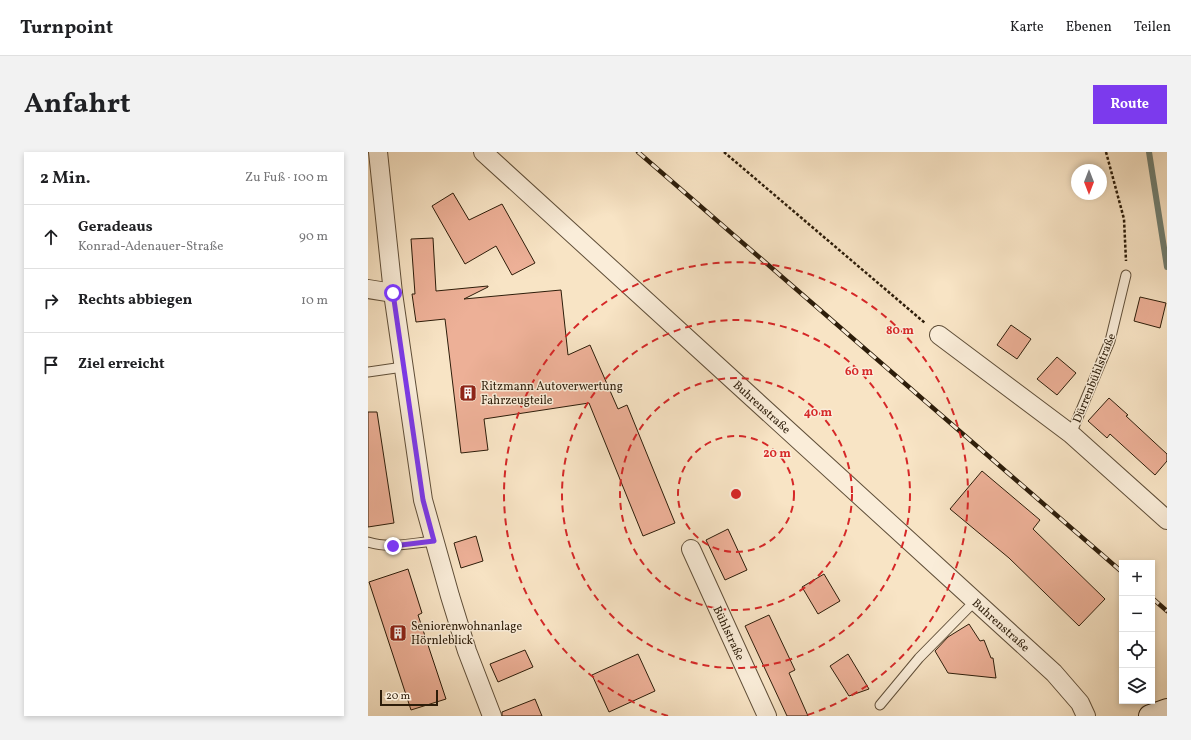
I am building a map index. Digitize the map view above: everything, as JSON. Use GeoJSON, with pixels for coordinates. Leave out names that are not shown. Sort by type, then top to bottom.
{"type":"FeatureCollection","features":[{"type":"Feature","properties":{"kind":"street"},"geometry":{"type":"LineString","coordinates":[[378,152],[393,293],[423,500],[461,630],[492,716]]}},
{"type":"Feature","properties":{"kind":"street","name":"Buhrenstraße"},"geometry":{"type":"LineString","coordinates":[[483,152],[1054,674],[1080,703],[1086,716]]}},
{"type":"Feature","properties":{"kind":"street"},"geometry":{"type":"LineString","coordinates":[[368,289],[393,293]]}},
{"type":"Feature","properties":{"kind":"street","name":"Dürrenbühlstraße"},"geometry":{"type":"LineString","coordinates":[[939,335],[1071,434],[1167,520]]}},
{"type":"Feature","properties":{"kind":"street","name":"Bühlstraße"},"geometry":{"type":"LineString","coordinates":[[690,549],[766,716]]}},
{"type":"Feature","properties":{"kind":"street"},"geometry":{"type":"LineString","coordinates":[[1150,716],[1167,710]]}},
{"type":"Feature","properties":{"kind":"lane","name":"Dürrenbühlstraße"},"geometry":{"type":"LineString","coordinates":[[1071,434],[1110,342],[1126,275]]}},
{"type":"Feature","properties":{"kind":"lane"},"geometry":{"type":"LineString","coordinates":[[368,372],[403,367]]}},
{"type":"Feature","properties":{"kind":"lane"},"geometry":{"type":"LineString","coordinates":[[368,542],[378,546],[393,546],[434,541]]}},
{"type":"Feature","properties":{"kind":"lane"},"geometry":{"type":"LineString","coordinates":[[880,705],[919,658],[975,601]]}},
{"type":"Feature","properties":{"kind":"path"},"geometry":{"type":"LineString","coordinates":[[724,152],[939,335]]}},
{"type":"Feature","properties":{"kind":"path"},"geometry":{"type":"LineString","coordinates":[[1106,152],[1124,219],[1126,275]]}},
{"type":"Feature","properties":{"kind":"building"},"geometry":{"type":"Polygon","coordinates":[[[453,193],[469,220],[502,204],[535,263],[512,275],[496,246],[465,264],[432,206],[453,193]]]}},
{"type":"Feature","properties":{"kind":"building"},"geometry":{"type":"Polygon","coordinates":[[[433,238],[436,291],[488,286],[464,299],[561,290],[568,355],[590,345],[618,409],[627,405],[675,523],[643,536],[589,403],[484,419],[488,450],[461,453],[445,319],[416,322],[412,294],[415,294],[411,239],[433,238]]]}},
{"type":"Feature","properties":{"kind":"building"},"geometry":{"type":"Polygon","coordinates":[[[1140,297],[1166,303],[1160,328],[1134,321],[1140,297]]]}},
{"type":"Feature","properties":{"kind":"building"},"geometry":{"type":"Polygon","coordinates":[[[1011,325],[1031,339],[1017,359],[997,345],[1011,325]]]}},
{"type":"Feature","properties":{"kind":"building"},"geometry":{"type":"Polygon","coordinates":[[[1057,357],[1076,373],[1057,395],[1037,379],[1057,357]]]}},
{"type":"Feature","properties":{"kind":"building"},"geometry":{"type":"Polygon","coordinates":[[[1109,398],[1167,454],[1167,461],[1155,475],[1110,434],[1107,438],[1088,421],[1109,398]]]}},
{"type":"Feature","properties":{"kind":"building"},"geometry":{"type":"Polygon","coordinates":[[[368,412],[377,412],[394,523],[368,527],[368,412]]]}},
{"type":"Feature","properties":{"kind":"building"},"geometry":{"type":"Polygon","coordinates":[[[982,471],[1040,520],[1033,529],[1105,599],[1079,626],[1009,558],[950,509],[982,471]]]}},
{"type":"Feature","properties":{"kind":"building"},"geometry":{"type":"Polygon","coordinates":[[[728,529],[747,570],[725,580],[706,540],[728,529]]]}},
{"type":"Feature","properties":{"kind":"building"},"geometry":{"type":"Polygon","coordinates":[[[476,536],[483,561],[461,568],[454,543],[476,536]]]}},
{"type":"Feature","properties":{"kind":"building","name":"Seniorenwohnanlage Hörnleblick"},"geometry":{"type":"Polygon","coordinates":[[[408,569],[422,613],[418,615],[446,699],[411,710],[369,582],[408,569]]]}},
{"type":"Feature","properties":{"kind":"building"},"geometry":{"type":"Polygon","coordinates":[[[824,574],[840,601],[818,614],[802,587],[824,574]]]}},
{"type":"Feature","properties":{"kind":"building"},"geometry":{"type":"Polygon","coordinates":[[[769,615],[795,670],[789,673],[808,716],[787,716],[745,626],[769,615]]]}},
{"type":"Feature","properties":{"kind":"building"},"geometry":{"type":"Polygon","coordinates":[[[969,624],[980,641],[984,640],[991,658],[993,658],[996,678],[948,673],[935,651],[948,637],[969,624]]]}},
{"type":"Feature","properties":{"kind":"building"},"geometry":{"type":"Polygon","coordinates":[[[525,650],[533,667],[498,682],[490,664],[525,650]]]}},
{"type":"Feature","properties":{"kind":"building"},"geometry":{"type":"Polygon","coordinates":[[[638,654],[655,691],[609,712],[592,675],[638,654]]]}},
{"type":"Feature","properties":{"kind":"building"},"geometry":{"type":"Polygon","coordinates":[[[848,654],[869,689],[849,696],[830,666],[848,654]]]}},
{"type":"Feature","properties":{"kind":"building"},"geometry":{"type":"Polygon","coordinates":[[[535,699],[542,716],[502,716],[502,712],[535,699]]]}},
{"type":"Feature","properties":{"kind":"waterway"},"geometry":{"type":"LineString","coordinates":[[1149,152],[1167,267]]}},
{"type":"Feature","properties":{"kind":"railway"},"geometry":{"type":"LineString","coordinates":[[638,152],[1119,569]]}},
{"type":"Feature","properties":{"kind":"railway"},"geometry":{"type":"LineString","coordinates":[[1155,601],[1167,611]]}},
{"type":"Feature","properties":{"kind":"place","name":"Ritzmann Autoverwertung Fahrzeugteile"},"geometry":{"type":"Point","coordinates":[468,393]}},
{"type":"Feature","properties":{"kind":"place","name":"Seniorenwohnanlage Hörnleblick"},"geometry":{"type":"Point","coordinates":[398,633]}},
{"type":"Feature","properties":{"kind":"route"},"geometry":{"type":"LineString","coordinates":[[393,293],[423,500],[434,541],[393,546]]}}]}
